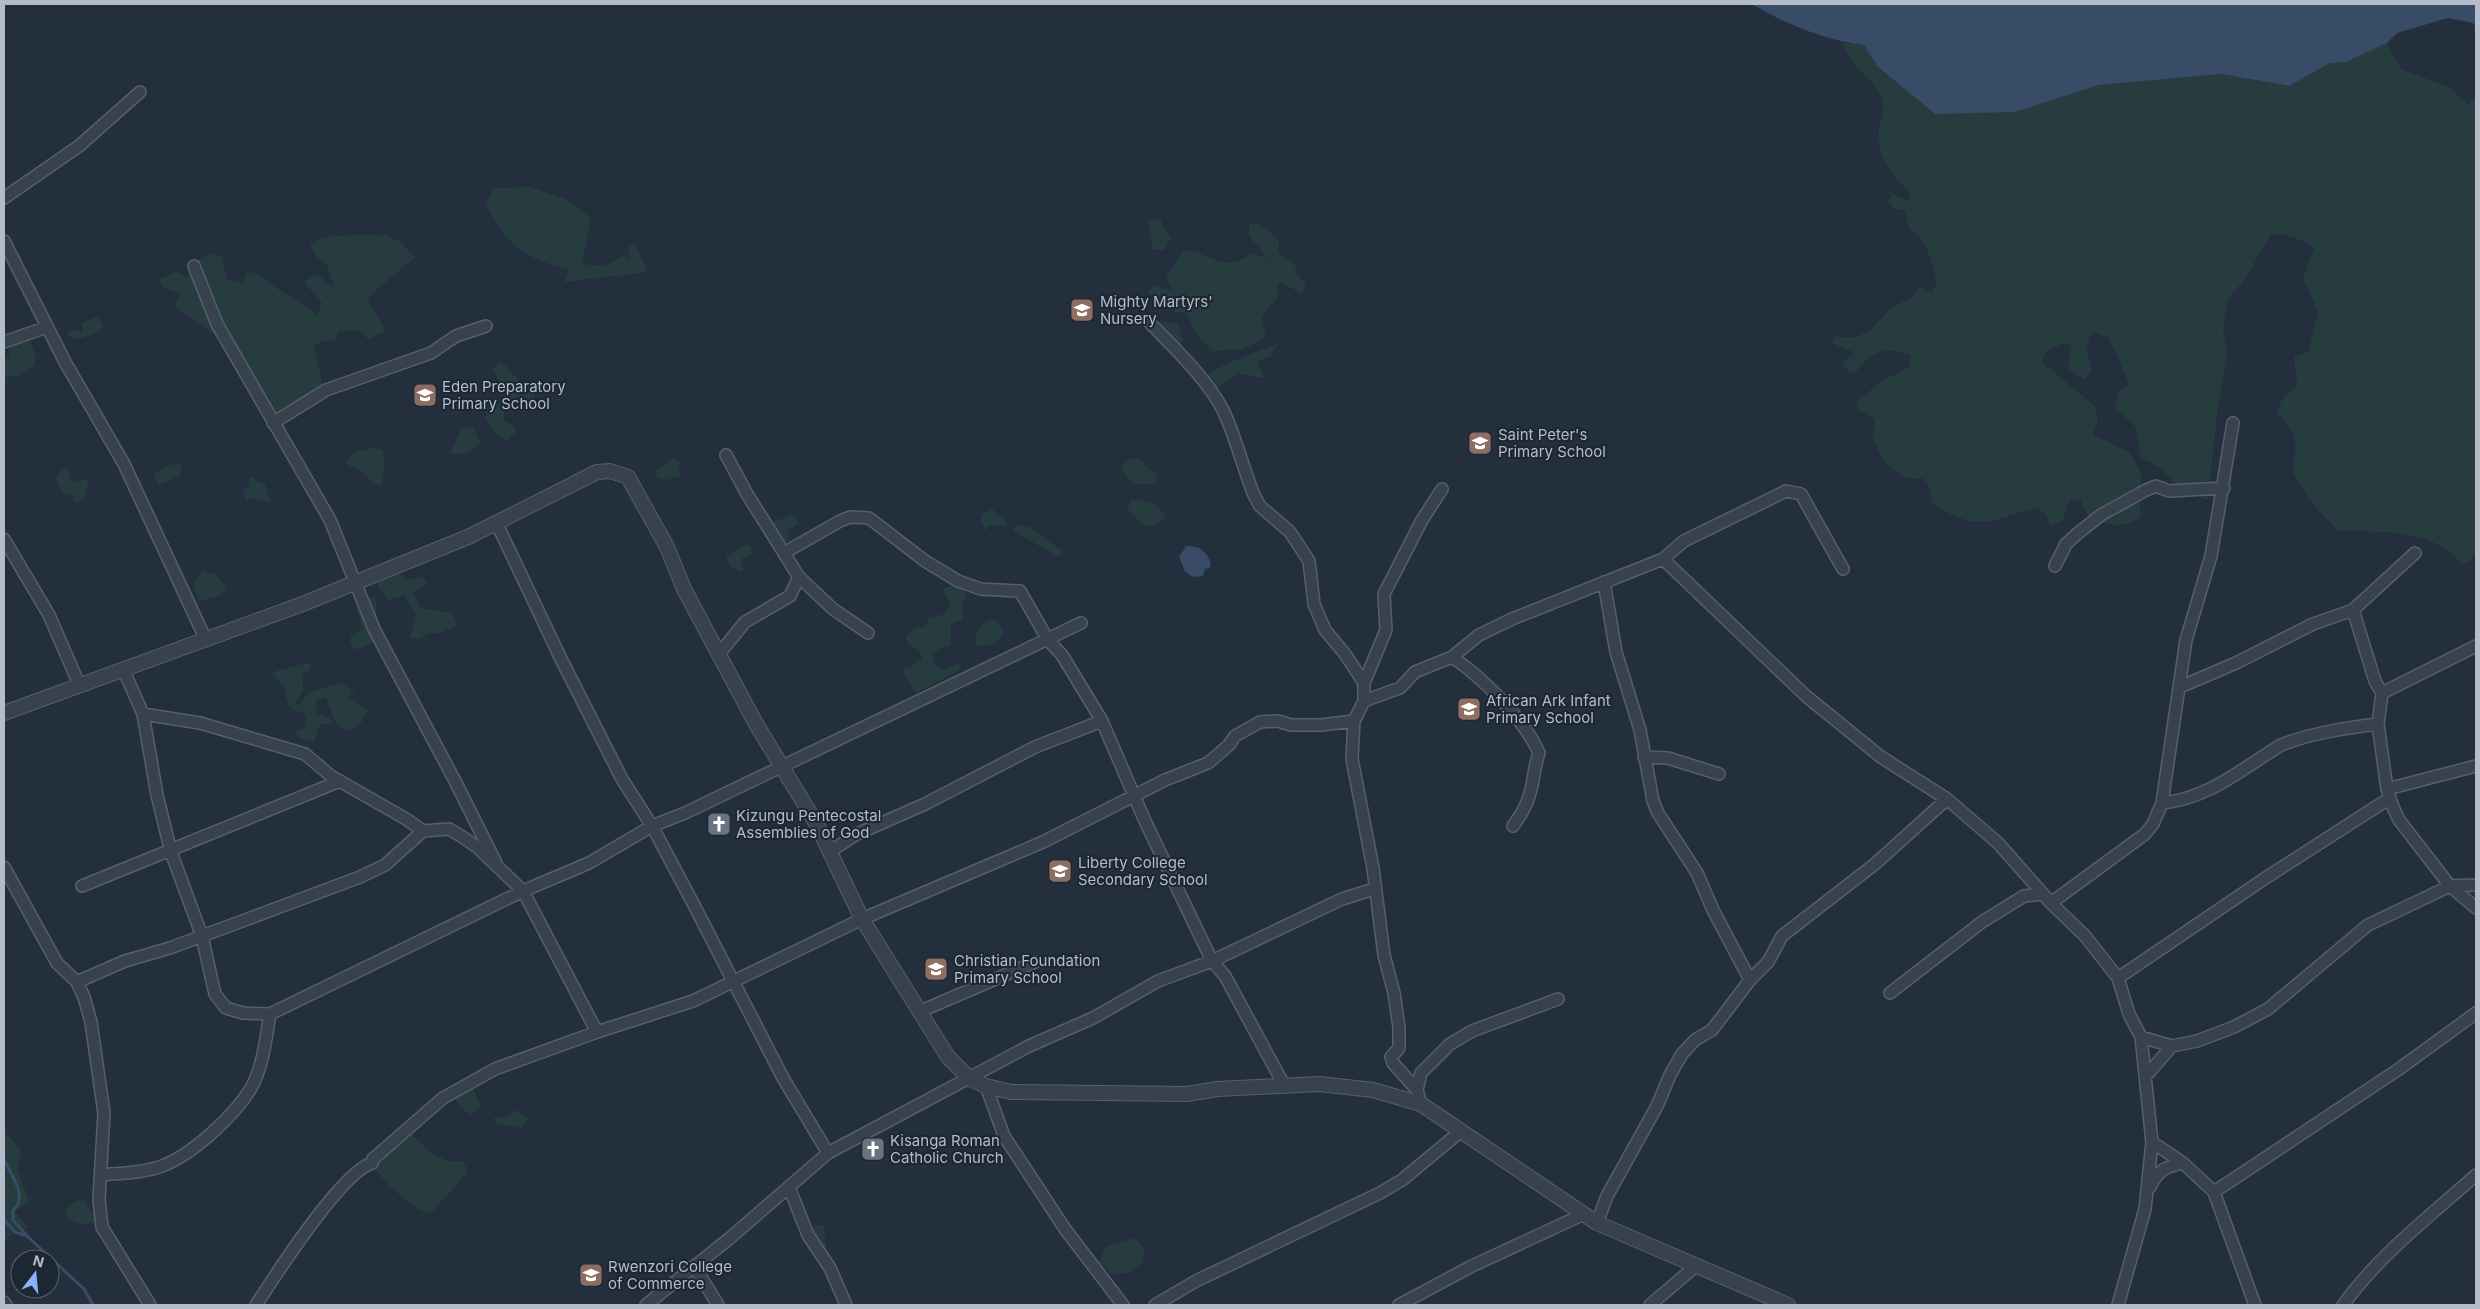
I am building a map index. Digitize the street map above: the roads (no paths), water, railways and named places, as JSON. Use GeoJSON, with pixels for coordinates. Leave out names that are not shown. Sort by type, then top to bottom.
{"type":"FeatureCollection","features":[{"type":"Feature","properties":{"kind":"street"},"geometry":{"type":"LineString","coordinates":[[4,198],[79,146],[140,92]]}},
{"type":"Feature","properties":{"kind":"street"},"geometry":{"type":"LineString","coordinates":[[4,241],[47,327],[124,464],[206,640]]}},
{"type":"Feature","properties":{"kind":"street"},"geometry":{"type":"LineString","coordinates":[[194,266],[217,324],[330,520],[374,629],[455,780],[496,863]]}},
{"type":"Feature","properties":{"kind":"street"},"geometry":{"type":"LineString","coordinates":[[1151,324],[1180,357],[1194,368],[1224,413],[1254,495],[1260,506],[1290,532],[1309,561],[1314,604],[1325,630],[1345,654],[1364,683]]}},
{"type":"Feature","properties":{"kind":"street"},"geometry":{"type":"LineString","coordinates":[[273,423],[326,390],[431,353],[456,336],[486,326]]}},
{"type":"Feature","properties":{"kind":"street"},"geometry":{"type":"LineString","coordinates":[[4,342],[47,327]]}},
{"type":"Feature","properties":{"kind":"street"},"geometry":{"type":"LineString","coordinates":[[2051,903],[2145,834],[2153,824],[2162,803],[2171,731],[2180,686],[2186,640],[2211,556],[2217,513],[2224,488],[2233,424]]}},
{"type":"Feature","properties":{"kind":"street"},"geometry":{"type":"LineString","coordinates":[[726,455],[799,577],[833,609],[868,633]]}},
{"type":"Feature","properties":{"kind":"street"},"geometry":{"type":"LineString","coordinates":[[4,713],[79,684],[124,671],[206,640],[468,537],[597,472],[610,471],[628,477],[667,548],[684,589],[719,654],[780,765],[831,851],[862,919],[948,1056],[970,1079],[986,1086],[1011,1092],[1138,1095],[1186,1094],[1284,1085],[1319,1084],[1419,1097]]}},
{"type":"Feature","properties":{"kind":"street"},"geometry":{"type":"LineString","coordinates":[[2055,566],[2066,544],[2101,515],[2146,490],[2156,486],[2169,491],[2224,488]]}},
{"type":"Feature","properties":{"kind":"street"},"geometry":{"type":"LineString","coordinates":[[1442,490],[1422,520],[1384,594],[1386,630],[1364,683],[1364,701],[1354,721],[1352,759],[1399,1027],[1398,1048],[1391,1056],[1393,1064],[1419,1097],[1461,1131],[1597,1223],[1788,1305]]}},
{"type":"Feature","properties":{"kind":"street"},"geometry":{"type":"LineString","coordinates":[[1364,701],[1400,688],[1415,672],[1452,657],[1478,635],[1663,559],[1684,541],[1786,491],[1801,494],[1843,570]]}},
{"type":"Feature","properties":{"kind":"street"},"geometry":{"type":"LineString","coordinates":[[784,553],[845,519],[859,516],[869,518],[925,561],[958,580],[981,589],[1020,591],[1048,640],[1062,655],[1102,721],[1134,797],[1212,961],[1225,976],[1284,1085]]}},
{"type":"Feature","properties":{"kind":"street"},"geometry":{"type":"LineString","coordinates":[[496,522],[561,659],[622,778],[652,826],[735,982],[783,1078],[828,1153]]}},
{"type":"Feature","properties":{"kind":"street"},"geometry":{"type":"LineString","coordinates":[[4,540],[49,615],[79,684]]}},
{"type":"Feature","properties":{"kind":"street"},"geometry":{"type":"LineString","coordinates":[[2180,686],[2244,658],[2312,624],[2353,610],[2415,553]]}},
{"type":"Feature","properties":{"kind":"street"},"geometry":{"type":"LineString","coordinates":[[1663,559],[1806,696],[1881,758],[1947,799],[1998,842],[2051,903],[2086,936],[2118,978],[2129,1014],[2141,1037],[2152,1142],[2145,1209],[2118,1305]]}},
{"type":"Feature","properties":{"kind":"street"},"geometry":{"type":"LineString","coordinates":[[719,654],[746,622],[790,596],[799,577]]}},
{"type":"Feature","properties":{"kind":"street"},"geometry":{"type":"LineString","coordinates":[[1604,582],[1616,652],[1640,730],[1649,785],[1658,814],[1697,873],[1750,980]]}},
{"type":"Feature","properties":{"kind":"street"},"geometry":{"type":"LineString","coordinates":[[2353,610],[2374,681],[2382,692],[2378,724],[2389,794],[2399,820],[2450,886],[2476,908]]}},
{"type":"Feature","properties":{"kind":"street"},"geometry":{"type":"LineString","coordinates":[[124,671],[143,714],[157,795],[170,852],[202,936],[215,994],[226,1008],[243,1013],[270,1014],[523,891],[588,862],[652,826],[685,813],[780,765],[982,668],[1048,640],[1080,623]]}},
{"type":"Feature","properties":{"kind":"street"},"geometry":{"type":"LineString","coordinates":[[2382,692],[2476,646]]}},
{"type":"Feature","properties":{"kind":"street"},"geometry":{"type":"LineString","coordinates":[[1452,657],[1475,673],[1488,687],[1531,736],[1540,753],[1534,766],[1530,793],[1524,809],[1513,826]]}},
{"type":"Feature","properties":{"kind":"street"},"geometry":{"type":"LineString","coordinates":[[143,714],[200,722],[305,754],[340,781],[406,819],[423,831]]}},
{"type":"Feature","properties":{"kind":"street"},"geometry":{"type":"LineString","coordinates":[[831,851],[858,834],[925,804],[1035,747],[1102,721]]}},
{"type":"Feature","properties":{"kind":"street"},"geometry":{"type":"LineString","coordinates":[[256,1305],[346,1180],[363,1166],[372,1163],[372,1159],[443,1098],[495,1069],[597,1032],[693,1001],[735,982],[862,919],[992,865],[1134,797],[1173,776],[1208,763],[1229,746],[1235,736],[1260,722],[1278,721],[1291,725],[1321,725],[1354,721]]}},
{"type":"Feature","properties":{"kind":"street"},"geometry":{"type":"LineString","coordinates":[[2162,803],[2191,798],[2208,791],[2281,745],[2293,740],[2338,730],[2378,724]]}},
{"type":"Feature","properties":{"kind":"street"},"geometry":{"type":"LineString","coordinates":[[1644,757],[1668,758],[1719,774]]}},
{"type":"Feature","properties":{"kind":"street"},"geometry":{"type":"LineString","coordinates":[[2118,978],[2389,794],[2476,766]]}},
{"type":"Feature","properties":{"kind":"street"},"geometry":{"type":"LineString","coordinates":[[82,886],[170,852],[340,781]]}},
{"type":"Feature","properties":{"kind":"street"},"geometry":{"type":"LineString","coordinates":[[1597,1223],[1607,1196],[1657,1106],[1670,1075],[1682,1054],[1695,1040],[1712,1030],[1750,980],[1768,962],[1782,936],[1875,864],[1947,799]]}},
{"type":"Feature","properties":{"kind":"street"},"geometry":{"type":"LineString","coordinates":[[77,982],[125,961],[202,936],[386,865],[423,831],[449,829],[477,847],[496,863],[523,891],[597,1032]]}},
{"type":"Feature","properties":{"kind":"street"},"geometry":{"type":"LineString","coordinates":[[4,867],[57,963],[77,982],[91,1022],[104,1113],[102,1175],[99,1199],[102,1227],[150,1305]]}},
{"type":"Feature","properties":{"kind":"street"},"geometry":{"type":"LineString","coordinates":[[2141,1037],[2172,1046],[2234,1027],[2268,1009],[2368,925],[2450,886],[2476,885]]}},
{"type":"Feature","properties":{"kind":"street"},"geometry":{"type":"LineString","coordinates":[[646,1305],[828,1153],[1029,1046],[1093,1018],[1158,981],[1212,961],[1342,899],[1374,889]]}},
{"type":"Feature","properties":{"kind":"street"},"geometry":{"type":"LineString","coordinates":[[1890,993],[1982,922],[2024,896],[2043,894]]}},
{"type":"Feature","properties":{"kind":"street"},"geometry":{"type":"LineString","coordinates":[[921,1011],[1034,962]]}},
{"type":"Feature","properties":{"kind":"street"},"geometry":{"type":"LineString","coordinates":[[1419,1097],[1421,1073],[1459,1038],[1472,1031],[1558,999]]}},
{"type":"Feature","properties":{"kind":"street"},"geometry":{"type":"LineString","coordinates":[[2214,1192],[2399,1069],[2476,1013]]}},
{"type":"Feature","properties":{"kind":"street"},"geometry":{"type":"LineString","coordinates":[[102,1175],[162,1166],[188,1152],[216,1127],[251,1087],[264,1048],[270,1014]]}},
{"type":"Feature","properties":{"kind":"street"},"geometry":{"type":"LineString","coordinates":[[2145,1077],[2172,1046]]}},
{"type":"Feature","properties":{"kind":"street"},"geometry":{"type":"LineString","coordinates":[[986,1086],[1004,1136],[1065,1229],[1123,1305]]}},
{"type":"Feature","properties":{"kind":"street"},"geometry":{"type":"LineString","coordinates":[[1155,1305],[1196,1281],[1380,1193],[1402,1180],[1461,1131]]}},
{"type":"Feature","properties":{"kind":"street"},"geometry":{"type":"LineString","coordinates":[[2152,1142],[2183,1163],[2214,1192],[2255,1305]]}},
{"type":"Feature","properties":{"kind":"street"},"geometry":{"type":"LineString","coordinates":[[2146,1192],[2156,1174],[2166,1166],[2183,1163]]}},
{"type":"Feature","properties":{"kind":"street"},"geometry":{"type":"LineString","coordinates":[[2343,1305],[2352,1292],[2387,1255],[2476,1175]]}},
{"type":"Feature","properties":{"kind":"street"},"geometry":{"type":"LineString","coordinates":[[789,1187],[808,1235],[817,1252],[830,1268],[846,1305]]}},
{"type":"Feature","properties":{"kind":"street"},"geometry":{"type":"LineString","coordinates":[[1398,1305],[1472,1266],[1584,1214]]}},
{"type":"Feature","properties":{"kind":"street"},"geometry":{"type":"LineString","coordinates":[[1650,1305],[1696,1265]]}},
{"type":"Feature","properties":{"kind":"street"},"geometry":{"type":"LineString","coordinates":[[694,1266],[718,1305]]}},
{"type":"Feature","properties":{"kind":"water"},"geometry":{"type":"Polygon","coordinates":[[[1752,4],[2476,4],[2476,27],[2473,23],[2448,18],[2397,33],[2387,43],[2346,62],[2330,63],[2289,86],[2222,74],[2099,85],[2015,112],[1935,114],[1877,66],[1864,45],[1849,43],[1806,30],[1752,4]]]}},
{"type":"Feature","properties":{"kind":"water"},"geometry":{"type":"Polygon","coordinates":[[[1186,546],[1200,549],[1208,557],[1211,567],[1205,569],[1203,576],[1193,577],[1185,571],[1179,557],[1186,546]]]}},
{"type":"Feature","properties":{"kind":"waterway"},"geometry":{"type":"LineString","coordinates":[[4,1160],[19,1192],[19,1199],[13,1210],[13,1220],[27,1236]]}},
{"type":"Feature","properties":{"kind":"waterway"},"geometry":{"type":"LineString","coordinates":[[4,1220],[15,1232],[27,1236],[84,1289],[93,1305]]}},
{"type":"Feature","properties":{"kind":"place","name":"Mighty Martyrs' Nursery"},"geometry":{"type":"Point","coordinates":[1082,310]}},
{"type":"Feature","properties":{"kind":"place","name":"Eden Preparatory Primary School"},"geometry":{"type":"Point","coordinates":[425,395]}},
{"type":"Feature","properties":{"kind":"place","name":"Saint Peter's Primary School"},"geometry":{"type":"Point","coordinates":[1480,443]}},
{"type":"Feature","properties":{"kind":"place","name":"African Ark Infant Primary School"},"geometry":{"type":"Point","coordinates":[1469,709]}},
{"type":"Feature","properties":{"kind":"place","name":"Kizungu Pentecostal Assemblies of God"},"geometry":{"type":"Point","coordinates":[719,824]}},
{"type":"Feature","properties":{"kind":"place","name":"Liberty College Secondary School"},"geometry":{"type":"Point","coordinates":[1060,871]}},
{"type":"Feature","properties":{"kind":"place","name":"Christian Foundation Primary School"},"geometry":{"type":"Point","coordinates":[936,969]}},
{"type":"Feature","properties":{"kind":"place","name":"Kisanga Roman Catholic Church"},"geometry":{"type":"Point","coordinates":[873,1149]}},
{"type":"Feature","properties":{"kind":"place","name":"Rwenzori College of Commerce"},"geometry":{"type":"Point","coordinates":[591,1275]}}]}
